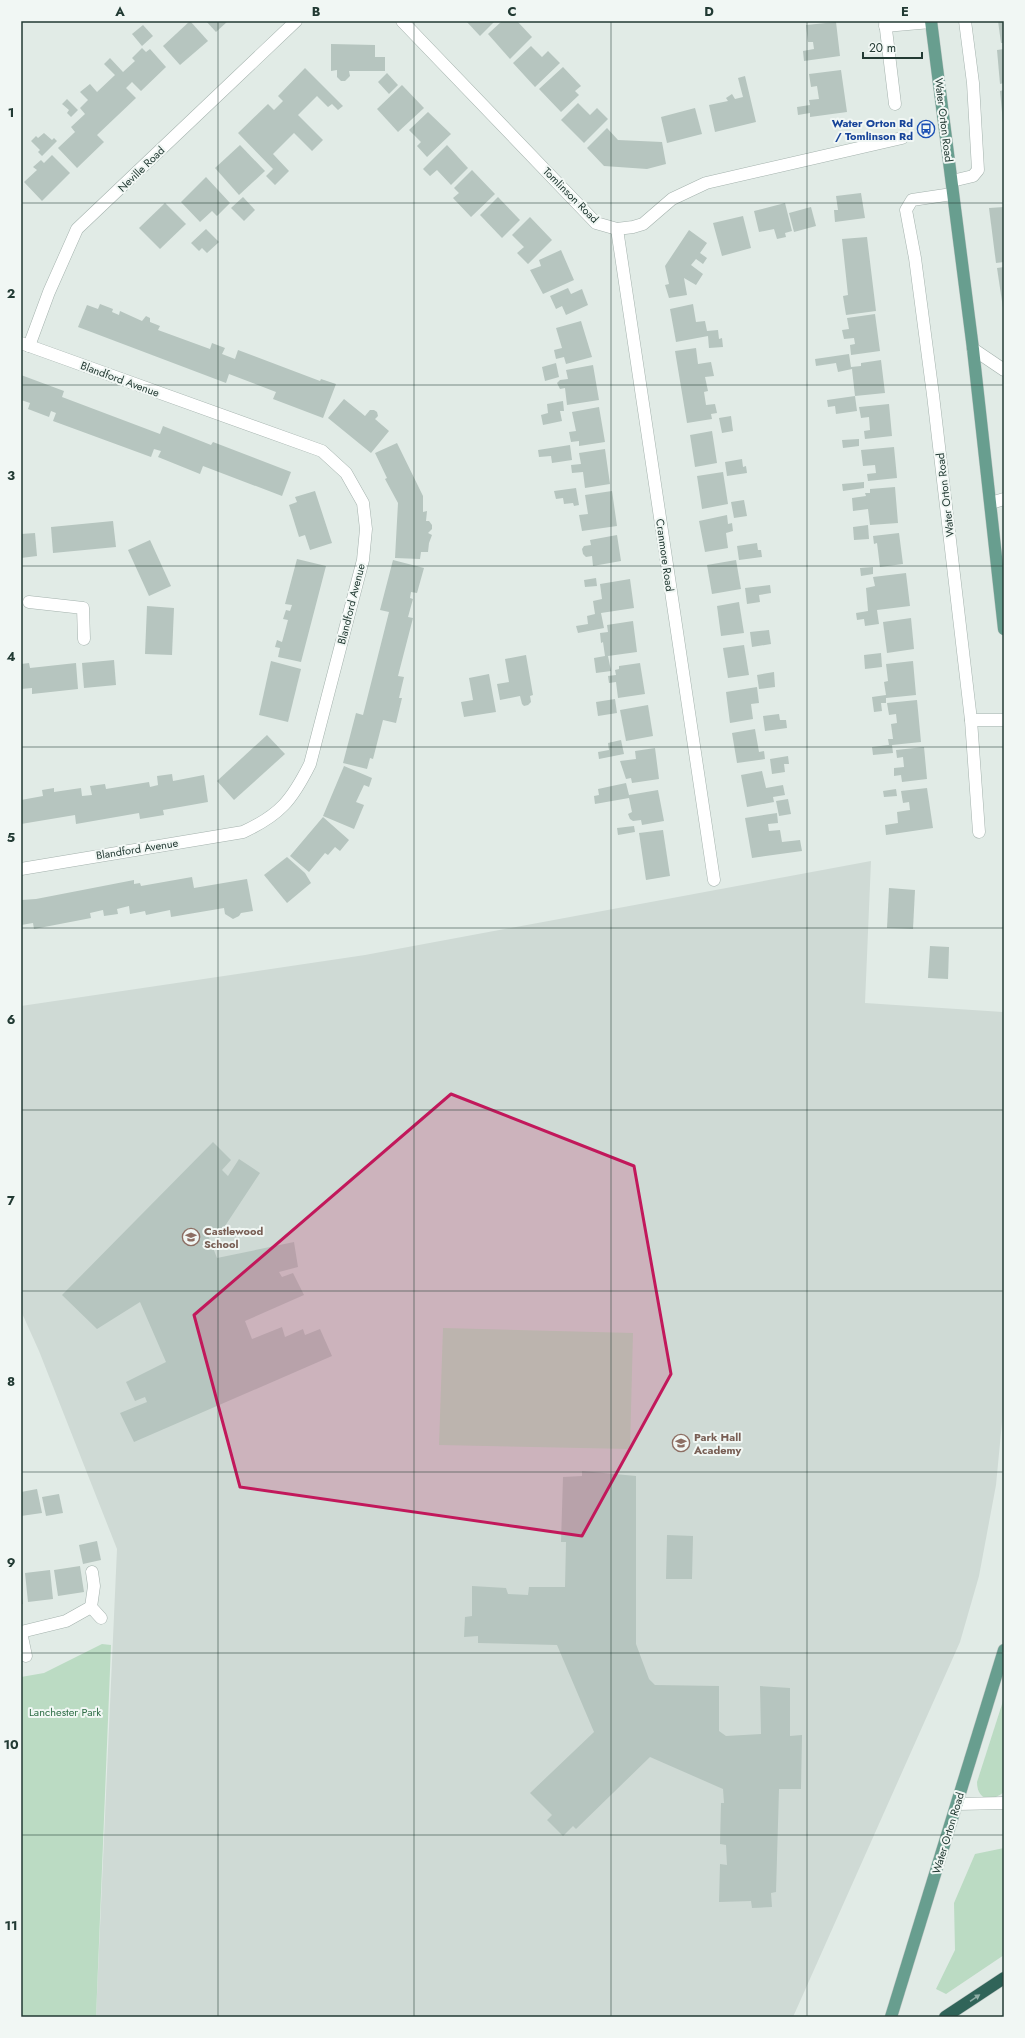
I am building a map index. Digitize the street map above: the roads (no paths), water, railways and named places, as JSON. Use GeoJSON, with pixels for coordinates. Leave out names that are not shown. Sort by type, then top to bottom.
{"type":"FeatureCollection","features":[{"type":"Feature","properties":{"kind":"highway"},"geometry":{"type":"LineString","coordinates":[[945,2017],[1004,1978]]}},
{"type":"Feature","properties":{"kind":"main road","name":"Water Orton Road"},"geometry":{"type":"LineString","coordinates":[[931,22],[973,350],[1004,629]]}},
{"type":"Feature","properties":{"kind":"main road","name":"Water Orton Road"},"geometry":{"type":"LineString","coordinates":[[892,2017],[1004,1650]]}},
{"type":"Feature","properties":{"kind":"street","name":"Neville Road"},"geometry":{"type":"LineString","coordinates":[[25,345],[77,229],[296,21]]}},
{"type":"Feature","properties":{"kind":"street","name":"Tomlinson Road"},"geometry":{"type":"LineString","coordinates":[[402,21],[596,223],[617,229],[643,224],[672,199],[706,183],[902,138]]}},
{"type":"Feature","properties":{"kind":"street"},"geometry":{"type":"LineString","coordinates":[[952,182],[973,176],[978,170],[973,82],[965,21]]}},
{"type":"Feature","properties":{"kind":"street"},"geometry":{"type":"LineString","coordinates":[[895,104],[885,24],[931,22]]}},
{"type":"Feature","properties":{"kind":"street","name":"Water Orton Road"},"geometry":{"type":"LineString","coordinates":[[952,194],[912,200],[906,210],[915,258],[933,395],[971,720],[979,832]]}},
{"type":"Feature","properties":{"kind":"street","name":"Cranmore Road"},"geometry":{"type":"LineString","coordinates":[[617,229],[714,880]]}},
{"type":"Feature","properties":{"kind":"street","name":"Blandford Avenue"},"geometry":{"type":"LineString","coordinates":[[21,869],[243,832],[265,822],[283,808],[298,788],[310,764],[363,560],[366,529],[363,503],[346,473],[322,451],[25,345]]}},
{"type":"Feature","properties":{"kind":"street"},"geometry":{"type":"LineString","coordinates":[[973,350],[1004,370]]}},
{"type":"Feature","properties":{"kind":"street"},"geometry":{"type":"LineString","coordinates":[[991,503],[1004,499]]}},
{"type":"Feature","properties":{"kind":"street"},"geometry":{"type":"LineString","coordinates":[[24,603],[83,608],[84,639]]}},
{"type":"Feature","properties":{"kind":"street"},"geometry":{"type":"LineString","coordinates":[[971,720],[1004,720]]}},
{"type":"Feature","properties":{"kind":"street"},"geometry":{"type":"LineString","coordinates":[[91,1607],[94,1586],[92,1572]]}},
{"type":"Feature","properties":{"kind":"street"},"geometry":{"type":"LineString","coordinates":[[91,1607],[101,1618]]}},
{"type":"Feature","properties":{"kind":"street"},"geometry":{"type":"LineString","coordinates":[[26,1656],[21,1632],[66,1621],[91,1607]]}},
{"type":"Feature","properties":{"kind":"street"},"geometry":{"type":"LineString","coordinates":[[957,1804],[1004,1803]]}},
{"type":"Feature","properties":{"kind":"place","name":"Water Orton Rd / Tomlinson Rd"},"geometry":{"type":"Point","coordinates":[926,129]}},
{"type":"Feature","properties":{"kind":"place","name":"Castlewood School"},"geometry":{"type":"Point","coordinates":[191,1237]}},
{"type":"Feature","properties":{"kind":"place","name":"Park Hall Academy"},"geometry":{"type":"Point","coordinates":[681,1443]}},
{"type":"Feature","properties":{"kind":"park label","name":"Lanchester Park"},"geometry":{"type":"Point","coordinates":[65,1712]}}]}
